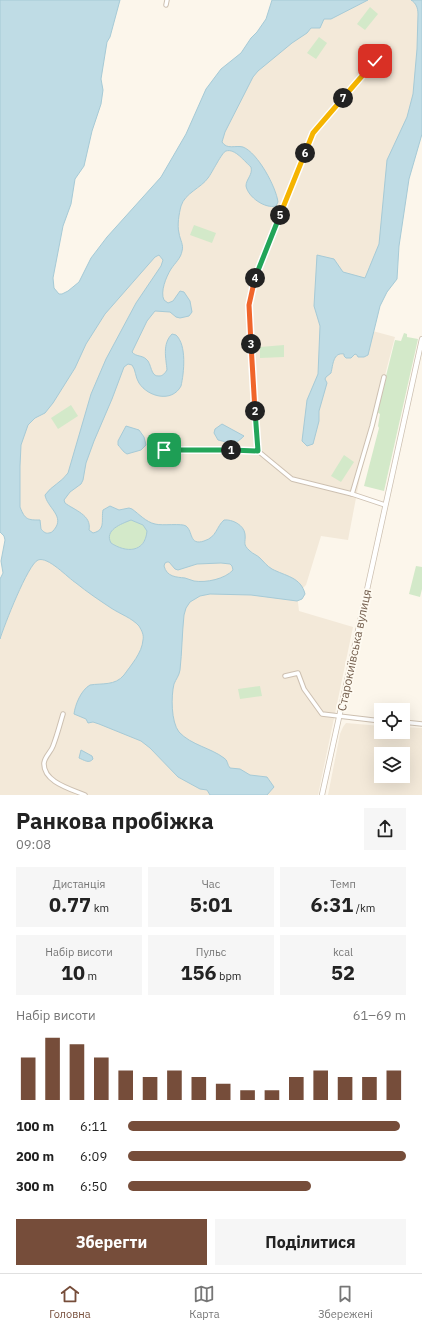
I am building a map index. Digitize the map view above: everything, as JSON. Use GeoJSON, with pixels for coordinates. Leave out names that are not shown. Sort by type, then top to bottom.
{"type":"FeatureCollection","features":[{"type":"Feature","properties":{"kind":"street"},"geometry":{"type":"LineString","coordinates":[[166,5],[167,0]]}},
{"type":"Feature","properties":{"kind":"street"},"geometry":{"type":"LineString","coordinates":[[258,451],[249,305],[256,276],[313,133],[375,61]]}},
{"type":"Feature","properties":{"kind":"street","name":"Старокиївська вулиця"},"geometry":{"type":"LineString","coordinates":[[322,795],[422,339]]}},
{"type":"Feature","properties":{"kind":"street"},"geometry":{"type":"LineString","coordinates":[[352,494],[372,426],[384,377]]}},
{"type":"Feature","properties":{"kind":"street"},"geometry":{"type":"LineString","coordinates":[[164,450],[258,451],[292,479],[352,494],[385,505]]}},
{"type":"Feature","properties":{"kind":"street"},"geometry":{"type":"LineString","coordinates":[[285,676],[298,673],[304,689],[322,714],[374,720]]}},
{"type":"Feature","properties":{"kind":"street"},"geometry":{"type":"LineString","coordinates":[[63,714],[53,748],[47,755],[44,763],[52,780],[85,795]]}},
{"type":"Feature","properties":{"kind":"street"},"geometry":{"type":"LineString","coordinates":[[410,723],[422,724]]}},
{"type":"Feature","properties":{"kind":"shaded area"},"geometry":{"type":"Polygon","coordinates":[[[344,0],[420,0],[422,58],[369,330],[395,337],[365,451],[348,540],[321,536],[306,585],[297,594],[299,611],[353,627],[318,795],[0,795],[0,601],[26,531],[3,436],[253,63],[344,0]]]}},
{"type":"Feature","properties":{"kind":"shaded area"},"geometry":{"type":"Polygon","coordinates":[[[346,723],[374,725],[374,739],[410,739],[410,727],[422,728],[422,795],[328,795],[340,734],[346,723]]]}},
{"type":"Feature","properties":{"kind":"green space"},"geometry":{"type":"Polygon","coordinates":[[[370,7],[378,14],[365,30],[357,24],[370,7]]]}},
{"type":"Feature","properties":{"kind":"green space"},"geometry":{"type":"Polygon","coordinates":[[[319,37],[327,43],[316,59],[307,53],[319,37]]]}},
{"type":"Feature","properties":{"kind":"green space"},"geometry":{"type":"Polygon","coordinates":[[[194,225],[216,233],[212,243],[190,235],[194,225]]]}},
{"type":"Feature","properties":{"kind":"green space"},"geometry":{"type":"Polygon","coordinates":[[[404,333],[407,334],[407,337],[418,339],[384,491],[364,486],[379,428],[380,414],[377,412],[395,340],[401,341],[404,333]]]}},
{"type":"Feature","properties":{"kind":"green space"},"geometry":{"type":"Polygon","coordinates":[[[284,345],[284,357],[260,358],[260,347],[284,345]]]}},
{"type":"Feature","properties":{"kind":"green space"},"geometry":{"type":"Polygon","coordinates":[[[71,405],[78,416],[58,429],[51,418],[71,405]]]}},
{"type":"Feature","properties":{"kind":"green space"},"geometry":{"type":"Polygon","coordinates":[[[344,455],[354,462],[341,482],[331,476],[344,455]]]}},
{"type":"Feature","properties":{"kind":"green space"},"geometry":{"type":"Polygon","coordinates":[[[131,520],[143,525],[147,531],[142,544],[134,549],[128,549],[111,543],[109,538],[112,531],[118,526],[131,520]]]}},
{"type":"Feature","properties":{"kind":"green space"},"geometry":{"type":"Polygon","coordinates":[[[416,566],[422,567],[422,589],[420,597],[409,594],[416,566]]]}},
{"type":"Feature","properties":{"kind":"green space"},"geometry":{"type":"Polygon","coordinates":[[[260,686],[262,696],[240,699],[238,689],[260,686]]]}},
{"type":"Feature","properties":{"kind":"water"},"geometry":{"type":"Polygon","coordinates":[[[0,0],[120,0],[110,37],[107,42],[101,79],[103,90],[101,104],[92,131],[84,166],[75,179],[71,204],[63,226],[53,278],[54,288],[59,294],[62,294],[79,282],[91,258],[107,237],[161,177],[186,134],[206,89],[221,69],[241,53],[257,32],[266,19],[272,0],[368,0],[331,19],[324,19],[320,28],[311,28],[307,33],[292,43],[258,71],[253,77],[225,132],[222,142],[229,147],[243,147],[255,156],[274,188],[278,202],[276,206],[267,206],[253,198],[246,186],[251,172],[251,167],[236,153],[229,151],[224,152],[205,182],[189,194],[183,201],[178,223],[182,249],[178,260],[171,269],[166,280],[163,289],[163,297],[168,303],[173,301],[180,291],[184,292],[190,301],[192,312],[189,316],[180,318],[176,317],[170,312],[155,311],[147,321],[132,352],[148,361],[156,376],[162,375],[167,370],[165,351],[167,342],[172,334],[176,335],[182,345],[184,359],[181,386],[172,395],[154,395],[143,388],[139,383],[132,365],[128,364],[124,367],[86,463],[83,480],[81,484],[70,492],[64,500],[65,503],[82,514],[88,520],[89,530],[93,533],[100,530],[103,510],[110,506],[119,510],[129,508],[132,509],[146,520],[155,524],[184,525],[188,528],[194,540],[199,542],[211,537],[224,520],[234,522],[240,525],[244,531],[245,545],[250,551],[259,557],[270,568],[296,580],[303,588],[305,594],[302,599],[297,601],[251,595],[210,594],[200,596],[190,602],[184,615],[180,670],[174,684],[172,695],[172,709],[176,728],[189,740],[225,759],[230,768],[240,769],[250,775],[267,777],[274,787],[267,795],[210,795],[207,790],[200,789],[178,777],[150,748],[141,741],[99,724],[93,722],[88,723],[86,719],[74,714],[79,698],[87,687],[90,685],[117,681],[124,675],[141,650],[143,638],[142,631],[133,621],[93,596],[58,568],[47,561],[38,560],[28,572],[0,639],[0,579],[3,573],[1,561],[5,540],[4,536],[0,532],[0,0]],[[159,255],[155,257],[105,314],[86,344],[75,368],[53,403],[45,413],[35,418],[28,425],[21,445],[20,507],[25,517],[33,520],[40,520],[41,529],[45,533],[52,532],[58,523],[58,519],[45,495],[68,473],[91,394],[106,359],[136,303],[161,266],[163,260],[159,255]],[[131,520],[118,526],[110,534],[109,538],[111,543],[128,549],[134,549],[143,544],[147,531],[143,525],[131,520]],[[169,562],[165,563],[165,570],[170,574],[175,577],[194,581],[215,580],[225,576],[233,570],[230,564],[221,563],[197,564],[178,570],[175,569],[169,562]]]}},
{"type":"Feature","properties":{"kind":"water"},"geometry":{"type":"Polygon","coordinates":[[[411,0],[422,0],[422,134],[409,179],[399,246],[397,279],[387,292],[380,306],[368,355],[358,357],[355,354],[351,358],[346,358],[344,354],[340,354],[336,357],[331,373],[325,379],[327,383],[319,411],[319,421],[313,444],[307,446],[302,441],[307,400],[318,374],[320,326],[314,306],[317,255],[334,259],[343,272],[365,278],[379,244],[387,160],[407,117],[413,94],[417,49],[418,10],[411,0]]]}},
{"type":"Feature","properties":{"kind":"water"},"geometry":{"type":"Polygon","coordinates":[[[222,424],[244,436],[238,441],[232,443],[218,440],[214,433],[215,429],[222,424]]]}},
{"type":"Feature","properties":{"kind":"water"},"geometry":{"type":"Polygon","coordinates":[[[126,426],[139,430],[144,437],[146,445],[141,450],[127,454],[118,445],[118,441],[126,426]]]}},
{"type":"Feature","properties":{"kind":"water"},"geometry":{"type":"Polygon","coordinates":[[[81,750],[92,756],[93,759],[85,761],[79,758],[81,750]]]}},
{"type":"Feature","properties":{"kind":"route"},"geometry":{"type":"LineString","coordinates":[[164,450],[258,451],[249,305],[256,276],[313,133],[375,61]]}}]}
